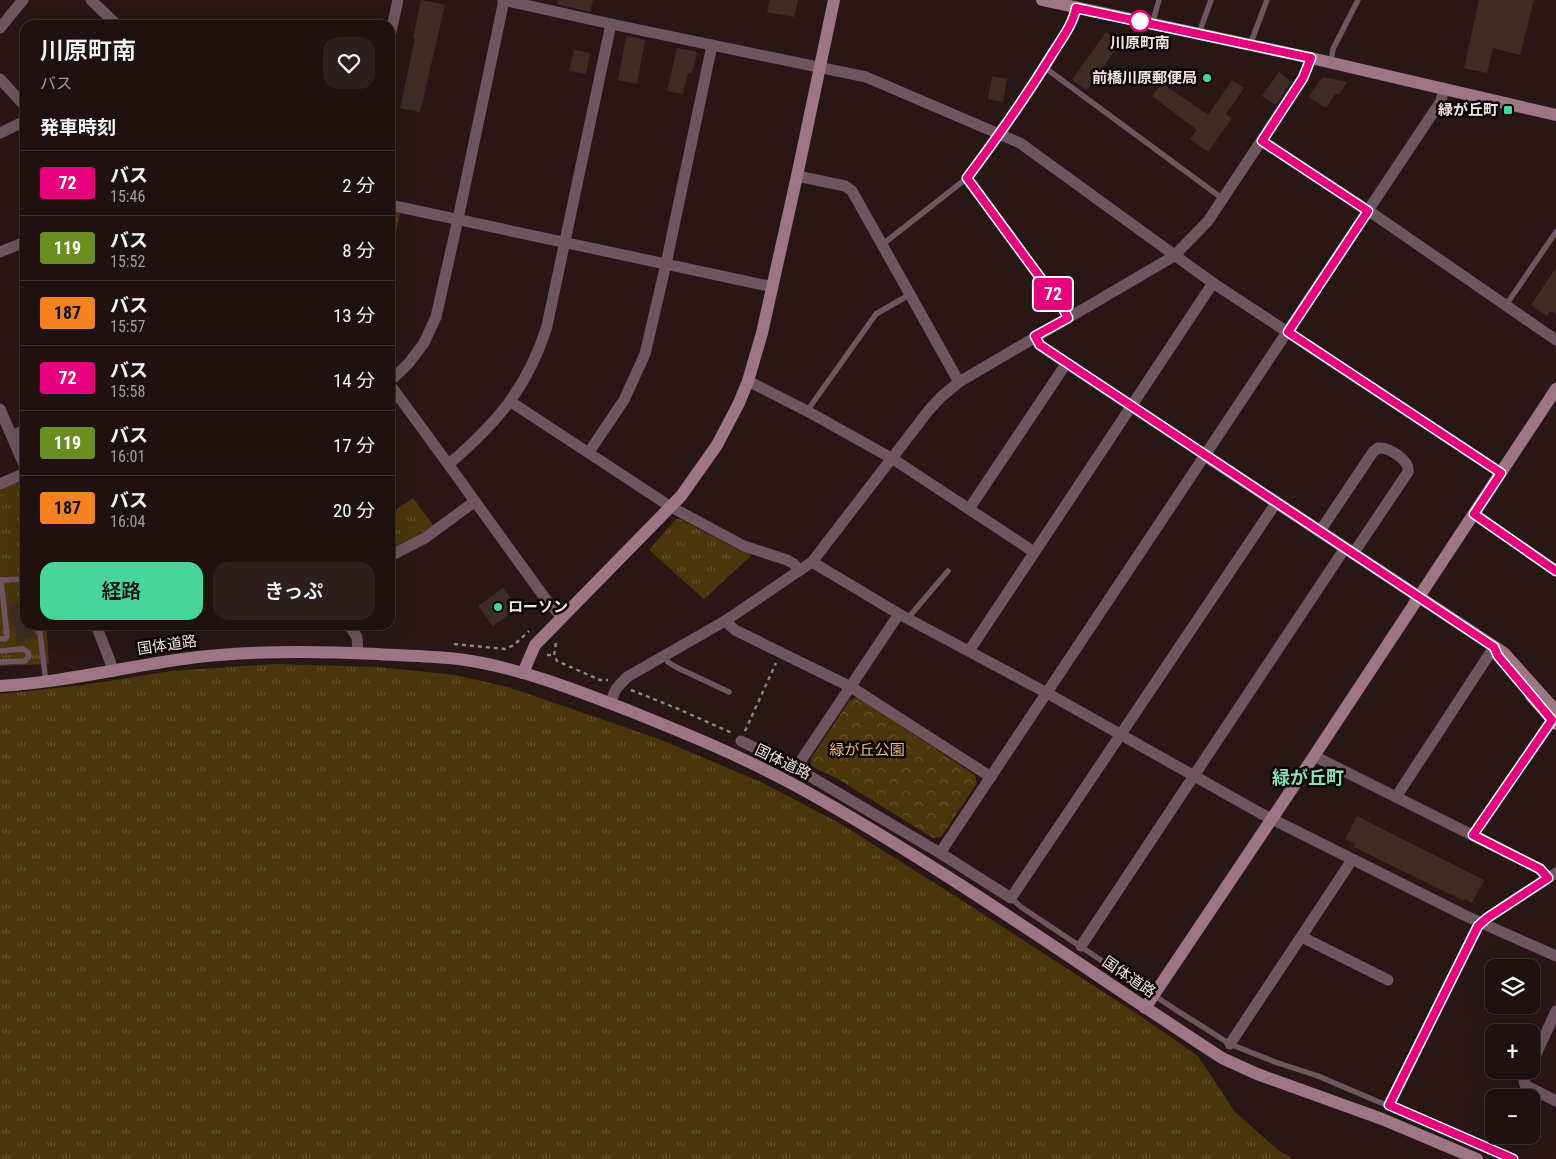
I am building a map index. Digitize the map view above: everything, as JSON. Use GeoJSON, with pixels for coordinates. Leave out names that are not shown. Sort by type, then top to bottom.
{"type":"FeatureCollection","features":[{"type":"Feature","properties":{"kind":"street"},"geometry":{"type":"LineString","coordinates":[[0,28],[23,0]]}},
{"type":"Feature","properties":{"kind":"street"},"geometry":{"type":"LineString","coordinates":[[91,0],[112,20]]}},
{"type":"Feature","properties":{"kind":"street"},"geometry":{"type":"LineString","coordinates":[[394,20],[398,0]]}},
{"type":"Feature","properties":{"kind":"street"},"geometry":{"type":"LineString","coordinates":[[395,376],[408,364],[424,343],[436,317],[504,0],[866,77],[1027,147],[1213,283],[1501,473]]}},
{"type":"Feature","properties":{"kind":"street"},"geometry":{"type":"LineString","coordinates":[[523,673],[535,645],[671,507],[694,479],[717,445],[748,380],[773,287],[834,0]]}},
{"type":"Feature","properties":{"kind":"street"},"geometry":{"type":"LineString","coordinates":[[1050,1],[1331,62],[1556,114]]}},
{"type":"Feature","properties":{"kind":"street"},"geometry":{"type":"LineString","coordinates":[[449,464],[511,402],[526,378],[541,345],[547,326],[611,24]]}},
{"type":"Feature","properties":{"kind":"street"},"geometry":{"type":"LineString","coordinates":[[589,452],[624,400],[645,354],[712,45]]}},
{"type":"Feature","properties":{"kind":"street"},"geometry":{"type":"LineString","coordinates":[[610,703],[616,688],[627,677],[725,621],[812,562],[941,397],[960,382],[1035,336],[1174,256],[1208,221],[1224,199],[1303,78],[1311,58]]}},
{"type":"Feature","properties":{"kind":"street"},"geometry":{"type":"LineString","coordinates":[[0,79],[20,101]]}},
{"type":"Feature","properties":{"kind":"street"},"geometry":{"type":"LineString","coordinates":[[940,853],[1441,101],[1444,88]]}},
{"type":"Feature","properties":{"kind":"street"},"geometry":{"type":"LineString","coordinates":[[0,133],[20,123]]}},
{"type":"Feature","properties":{"kind":"street"},"geometry":{"type":"LineString","coordinates":[[1262,141],[1556,340]]}},
{"type":"Feature","properties":{"kind":"street"},"geometry":{"type":"LineString","coordinates":[[797,176],[849,188],[883,244],[909,295],[960,382]]}},
{"type":"Feature","properties":{"kind":"street"},"geometry":{"type":"LineString","coordinates":[[395,206],[773,287]]}},
{"type":"Feature","properties":{"kind":"street"},"geometry":{"type":"LineString","coordinates":[[0,252],[20,244]]}},
{"type":"Feature","properties":{"kind":"street"},"geometry":{"type":"LineString","coordinates":[[969,651],[1213,283]]}},
{"type":"Feature","properties":{"kind":"street"},"geometry":{"type":"LineString","coordinates":[[1035,336],[1040,345],[1066,364],[1494,647],[1498,656],[1555,718],[1473,835]]}},
{"type":"Feature","properties":{"kind":"street"},"geometry":{"type":"LineString","coordinates":[[969,509],[1066,364]]}},
{"type":"Feature","properties":{"kind":"street"},"geometry":{"type":"LineString","coordinates":[[748,380],[893,459],[1034,552]]}},
{"type":"Feature","properties":{"kind":"street"},"geometry":{"type":"LineString","coordinates":[[1145,1008],[1556,389]]}},
{"type":"Feature","properties":{"kind":"street"},"geometry":{"type":"LineString","coordinates":[[395,392],[548,602],[562,617]]}},
{"type":"Feature","properties":{"kind":"street"},"geometry":{"type":"LineString","coordinates":[[511,402],[671,507],[744,546],[787,560],[794,564],[799,571]]}},
{"type":"Feature","properties":{"kind":"street"},"geometry":{"type":"LineString","coordinates":[[0,409],[20,456]]}},
{"type":"Feature","properties":{"kind":"street"},"geometry":{"type":"LineString","coordinates":[[12,436],[20,432]]}},
{"type":"Feature","properties":{"kind":"street"},"geometry":{"type":"LineString","coordinates":[[1080,946],[1194,775],[1349,551],[1408,472],[1409,469],[1406,462],[1381,447],[1374,452],[1320,531]]}},
{"type":"Feature","properties":{"kind":"street"},"geometry":{"type":"LineString","coordinates":[[0,484],[20,475]]}},
{"type":"Feature","properties":{"kind":"street"},"geometry":{"type":"LineString","coordinates":[[395,553],[425,538],[474,502]]}},
{"type":"Feature","properties":{"kind":"street"},"geometry":{"type":"LineString","coordinates":[[741,740],[796,768],[940,853],[1011,898],[1276,503]]}},
{"type":"Feature","properties":{"kind":"street"},"geometry":{"type":"LineString","coordinates":[[1474,514],[1556,571]]}},
{"type":"Feature","properties":{"kind":"street"},"geometry":{"type":"LineString","coordinates":[[812,562],[904,616],[1048,693],[1271,819],[1481,923],[1556,956]]}},
{"type":"Feature","properties":{"kind":"street"},"geometry":{"type":"LineString","coordinates":[[796,768],[851,687],[904,616]]}},
{"type":"Feature","properties":{"kind":"street"},"geometry":{"type":"LineString","coordinates":[[725,621],[735,630],[851,687],[991,776]]}},
{"type":"Feature","properties":{"kind":"street"},"geometry":{"type":"LineString","coordinates":[[98,630],[112,670]]}},
{"type":"Feature","properties":{"kind":"street"},"geometry":{"type":"LineString","coordinates":[[352,630],[356,637],[358,653]]}},
{"type":"Feature","properties":{"kind":"street"},"geometry":{"type":"LineString","coordinates":[[1396,797],[1494,647]]}},
{"type":"Feature","properties":{"kind":"street","name":"国体道路"},"geometry":{"type":"LineString","coordinates":[[0,686],[46,682],[170,661],[233,653],[358,653],[456,659],[488,664],[523,673],[610,703],[714,747],[797,786],[935,868],[1145,1008],[1225,1050],[1257,1074],[1382,1119],[1477,1159]]}},
{"type":"Feature","properties":{"kind":"street"},"geometry":{"type":"LineString","coordinates":[[1314,756],[1552,875],[1481,923],[1476,930],[1389,1105]]}},
{"type":"Feature","properties":{"kind":"street"},"geometry":{"type":"LineString","coordinates":[[1225,1050],[1302,938],[1352,860]]}},
{"type":"Feature","properties":{"kind":"street"},"geometry":{"type":"LineString","coordinates":[[1302,938],[1388,980]]}},
{"type":"Feature","properties":{"kind":"street"},"geometry":{"type":"LineString","coordinates":[[1540,1045],[1556,1011]]}},
{"type":"Feature","properties":{"kind":"street"},"geometry":{"type":"LineString","coordinates":[[1525,1079],[1525,1085],[1556,1101]]}},
{"type":"Feature","properties":{"kind":"lane"},"geometry":{"type":"LineString","coordinates":[[1152,24],[1159,0]]}},
{"type":"Feature","properties":{"kind":"lane"},"geometry":{"type":"LineString","coordinates":[[1199,34],[1211,0]]}},
{"type":"Feature","properties":{"kind":"lane"},"geometry":{"type":"LineString","coordinates":[[1250,45],[1267,0]]}},
{"type":"Feature","properties":{"kind":"lane"},"geometry":{"type":"LineString","coordinates":[[1331,62],[1333,49],[1358,0]]}},
{"type":"Feature","properties":{"kind":"lane"},"geometry":{"type":"LineString","coordinates":[[883,244],[967,178],[1000,135],[1044,67],[1073,19],[1076,8]]}},
{"type":"Feature","properties":{"kind":"lane"},"geometry":{"type":"LineString","coordinates":[[1044,67],[1224,199]]}},
{"type":"Feature","properties":{"kind":"lane"},"geometry":{"type":"LineString","coordinates":[[967,178],[1068,318]]}},
{"type":"Feature","properties":{"kind":"lane"},"geometry":{"type":"LineString","coordinates":[[1506,305],[1556,232]]}},
{"type":"Feature","properties":{"kind":"lane"},"geometry":{"type":"LineString","coordinates":[[808,411],[876,314],[909,295]]}},
{"type":"Feature","properties":{"kind":"lane"},"geometry":{"type":"LineString","coordinates":[[904,616],[948,572]]}},
{"type":"Feature","properties":{"kind":"lane"},"geometry":{"type":"LineString","coordinates":[[0,639],[5,639],[7,636],[0,580],[20,579]]}},
{"type":"Feature","properties":{"kind":"lane"},"geometry":{"type":"LineString","coordinates":[[40,630],[46,682]]}},
{"type":"Feature","properties":{"kind":"lane"},"geometry":{"type":"LineString","coordinates":[[0,651],[23,649],[28,652],[29,656],[25,661],[0,662]]}},
{"type":"Feature","properties":{"kind":"lane"},"geometry":{"type":"LineString","coordinates":[[665,655],[668,662],[676,667],[729,692]]}},
{"type":"Feature","properties":{"kind":"lane"},"geometry":{"type":"LineString","coordinates":[[1011,898],[1021,907],[1153,994],[1225,1050],[1275,1062],[1318,1076],[1513,1159]]}},
{"type":"Feature","properties":{"kind":"path"},"geometry":{"type":"LineString","coordinates":[[445,644],[505,649],[516,646],[528,631]]}},
{"type":"Feature","properties":{"kind":"path"},"geometry":{"type":"LineString","coordinates":[[558,640],[554,648],[554,655],[557,660],[600,680],[608,680]]}},
{"type":"Feature","properties":{"kind":"path"},"geometry":{"type":"LineString","coordinates":[[628,688],[676,708],[741,740],[781,653]]}},
{"type":"Feature","properties":{"kind":"path"},"geometry":{"type":"LineString","coordinates":[[547,655],[554,655]]}},
{"type":"Feature","properties":{"kind":"green space"},"geometry":{"type":"Polygon","coordinates":[[[395,212],[400,213],[395,237],[395,212]]]}},
{"type":"Feature","properties":{"kind":"green space"},"geometry":{"type":"Polygon","coordinates":[[[17,482],[20,484],[20,630],[46,630],[49,664],[0,666],[0,490],[17,482]]]}},
{"type":"Feature","properties":{"kind":"green space"},"geometry":{"type":"Polygon","coordinates":[[[413,498],[433,525],[417,536],[395,547],[395,511],[413,498]]]}},
{"type":"Feature","properties":{"kind":"green space"},"geometry":{"type":"Polygon","coordinates":[[[676,519],[680,519],[752,555],[704,599],[649,550],[676,519]]]}},
{"type":"Feature","properties":{"kind":"green space"},"geometry":{"type":"Polygon","coordinates":[[[275,664],[378,667],[455,675],[508,687],[659,739],[761,782],[841,824],[1142,1017],[1198,1056],[1235,1112],[1278,1150],[1294,1159],[0,1159],[0,694],[84,685],[171,671],[275,664]]]}},
{"type":"Feature","properties":{"kind":"green space","name":"緑が丘公園"},"geometry":{"type":"Polygon","coordinates":[[[857,697],[975,775],[977,783],[941,837],[933,838],[838,779],[811,766],[811,758],[850,700],[857,697]]]}},
{"type":"Feature","properties":{"kind":"building"},"geometry":{"type":"Polygon","coordinates":[[[421,0],[445,5],[420,112],[400,108],[421,0]]]}},
{"type":"Feature","properties":{"kind":"building"},"geometry":{"type":"Polygon","coordinates":[[[558,0],[593,0],[590,12],[557,4],[558,0]]]}},
{"type":"Feature","properties":{"kind":"building"},"geometry":{"type":"Polygon","coordinates":[[[770,0],[798,0],[794,17],[767,12],[770,0]]]}},
{"type":"Feature","properties":{"kind":"building"},"geometry":{"type":"Polygon","coordinates":[[[1479,0],[1534,0],[1520,55],[1493,48],[1487,73],[1464,68],[1479,0]]]}},
{"type":"Feature","properties":{"kind":"building"},"geometry":{"type":"Polygon","coordinates":[[[1106,32],[1121,42],[1087,90],[1072,80],[1106,32]]]}},
{"type":"Feature","properties":{"kind":"building"},"geometry":{"type":"Polygon","coordinates":[[[626,36],[645,40],[637,84],[618,80],[626,36]]]}},
{"type":"Feature","properties":{"kind":"building"},"geometry":{"type":"Polygon","coordinates":[[[677,48],[697,52],[692,74],[688,73],[683,94],[667,91],[677,48]]]}},
{"type":"Feature","properties":{"kind":"building"},"geometry":{"type":"Polygon","coordinates":[[[574,50],[590,53],[586,74],[569,71],[574,50]]]}},
{"type":"Feature","properties":{"kind":"building"},"geometry":{"type":"Polygon","coordinates":[[[1279,72],[1291,82],[1276,105],[1262,96],[1279,72]]]}},
{"type":"Feature","properties":{"kind":"building"},"geometry":{"type":"Polygon","coordinates":[[[992,76],[1007,79],[1003,102],[988,99],[992,76]]]}},
{"type":"Feature","properties":{"kind":"building"},"geometry":{"type":"Polygon","coordinates":[[[1323,77],[1347,82],[1339,95],[1336,93],[1326,108],[1308,97],[1323,77]]]}},
{"type":"Feature","properties":{"kind":"building"},"geometry":{"type":"Polygon","coordinates":[[[1232,80],[1244,88],[1226,114],[1232,118],[1208,152],[1190,139],[1197,130],[1152,96],[1162,83],[1208,115],[1232,80]]]}},
{"type":"Feature","properties":{"kind":"building"},"geometry":{"type":"Polygon","coordinates":[[[1556,268],[1556,314],[1550,311],[1547,316],[1531,305],[1556,268]]]}},
{"type":"Feature","properties":{"kind":"building","name":"ローソン"},"geometry":{"type":"Polygon","coordinates":[[[503,588],[518,608],[493,626],[478,606],[503,588]]]}},
{"type":"Feature","properties":{"kind":"building"},"geometry":{"type":"Polygon","coordinates":[[[20,604],[20,630],[34,630],[35,637],[25,639],[25,645],[17,645],[15,626],[11,627],[8,605],[20,604]]]}},
{"type":"Feature","properties":{"kind":"building"},"geometry":{"type":"Polygon","coordinates":[[[1357,816],[1484,880],[1472,903],[1465,899],[1464,901],[1354,847],[1355,844],[1345,839],[1357,816]]]}},
{"type":"Feature","properties":{"kind":"bus line","name":"72"},"geometry":{"type":"LineString","coordinates":[[1513,1159],[1389,1105],[1478,926],[1487,918],[1548,878],[1540,869],[1473,835],[1552,720],[1498,656],[1494,647],[1040,345],[1035,336],[1068,318],[967,178],[1000,135],[1044,67],[1073,19],[1076,8],[1311,58],[1303,78],[1262,141],[1368,211],[1288,332],[1501,473],[1474,514],[1556,571]]}},
{"type":"Feature","properties":{"kind":"place","name":"川原町南"},"geometry":{"type":"Point","coordinates":[1140,21]}},
{"type":"Feature","properties":{"kind":"place","name":"前橋川原郵便局"},"geometry":{"type":"Point","coordinates":[1207,78]}},
{"type":"Feature","properties":{"kind":"place","name":"緑が丘町"},"geometry":{"type":"Point","coordinates":[1508,110]}},
{"type":"Feature","properties":{"kind":"place","name":"ローソン"},"geometry":{"type":"Point","coordinates":[498,607]}},
{"type":"Feature","properties":{"kind":"district","name":"緑が丘町"},"geometry":{"type":"Point","coordinates":[1308,778]}}]}
